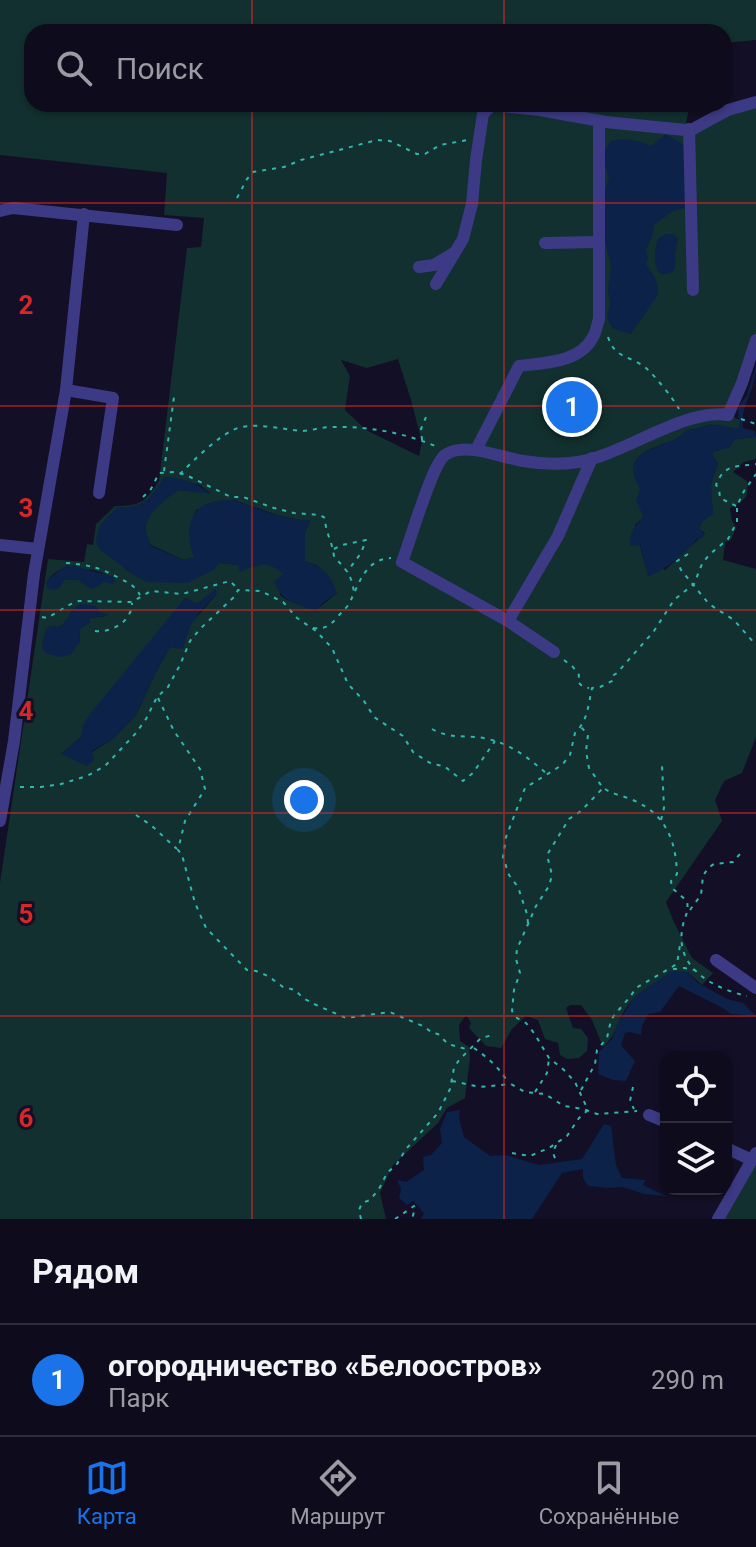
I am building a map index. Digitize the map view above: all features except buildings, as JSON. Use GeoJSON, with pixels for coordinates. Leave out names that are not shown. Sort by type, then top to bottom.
{"type":"FeatureCollection","features":[{"type":"Feature","properties":{"kind":"street"},"geometry":{"type":"LineString","coordinates":[[732,109],[756,102]]}},
{"type":"Feature","properties":{"kind":"street"},"geometry":{"type":"LineString","coordinates":[[436,284],[463,239],[472,204],[485,112]]}},
{"type":"Feature","properties":{"kind":"street"},"geometry":{"type":"LineString","coordinates":[[551,112],[599,121],[684,130],[724,112]]}},
{"type":"Feature","properties":{"kind":"street"},"geometry":{"type":"LineString","coordinates":[[476,450],[519,366],[576,355],[592,339],[599,319],[599,121]]}},
{"type":"Feature","properties":{"kind":"street"},"geometry":{"type":"LineString","coordinates":[[689,129],[693,290]]}},
{"type":"Feature","properties":{"kind":"street"},"geometry":{"type":"LineString","coordinates":[[0,211],[13,208],[177,225]]}},
{"type":"Feature","properties":{"kind":"street"},"geometry":{"type":"LineString","coordinates":[[0,821],[14,741],[38,549],[66,390],[84,214]]}},
{"type":"Feature","properties":{"kind":"street"},"geometry":{"type":"LineString","coordinates":[[545,243],[599,242]]}},
{"type":"Feature","properties":{"kind":"street"},"geometry":{"type":"LineString","coordinates":[[419,267],[434,265],[456,252]]}},
{"type":"Feature","properties":{"kind":"street"},"geometry":{"type":"LineString","coordinates":[[554,652],[508,621],[402,562],[442,456],[476,450],[520,461],[549,464],[578,462],[687,421],[716,413],[728,415],[756,340]]}},
{"type":"Feature","properties":{"kind":"street"},"geometry":{"type":"LineString","coordinates":[[66,390],[113,398],[99,493]]}},
{"type":"Feature","properties":{"kind":"street"},"geometry":{"type":"LineString","coordinates":[[508,621],[558,536],[592,458]]}},
{"type":"Feature","properties":{"kind":"street"},"geometry":{"type":"LineString","coordinates":[[0,545],[38,549]]}},
{"type":"Feature","properties":{"kind":"street"},"geometry":{"type":"LineString","coordinates":[[716,960],[755,992]]}},
{"type":"Feature","properties":{"kind":"street"},"geometry":{"type":"LineString","coordinates":[[649,1115],[660,1120]]}},
{"type":"Feature","properties":{"kind":"street"},"geometry":{"type":"LineString","coordinates":[[718,1219],[754,1157],[732,1150]]}},
{"type":"Feature","properties":{"kind":"path"},"geometry":{"type":"LineString","coordinates":[[237,198],[253,172],[284,167],[377,140],[390,141],[417,154],[425,154],[440,145],[480,135]]}},
{"type":"Feature","properties":{"kind":"path"},"geometry":{"type":"LineString","coordinates":[[597,324],[604,329],[610,346],[616,352],[646,368],[687,421]]}},
{"type":"Feature","properties":{"kind":"path"},"geometry":{"type":"LineString","coordinates":[[164,472],[174,397]]}},
{"type":"Feature","properties":{"kind":"path"},"geometry":{"type":"LineString","coordinates":[[422,442],[421,429],[426,417]]}},
{"type":"Feature","properties":{"kind":"path"},"geometry":{"type":"LineString","coordinates":[[736,417],[756,424]]}},
{"type":"Feature","properties":{"kind":"path"},"geometry":{"type":"LineString","coordinates":[[180,474],[203,451],[236,428],[265,426],[311,431],[327,427],[372,429],[451,452]]}},
{"type":"Feature","properties":{"kind":"path"},"geometry":{"type":"LineString","coordinates":[[737,506],[720,498],[716,485],[719,477],[738,464],[756,464]]}},
{"type":"Feature","properties":{"kind":"path"},"geometry":{"type":"LineString","coordinates":[[143,497],[159,473],[164,472],[180,474],[231,497],[243,497],[257,504],[294,513],[320,515],[325,518],[334,557],[352,580],[354,593]]}},
{"type":"Feature","properties":{"kind":"path"},"geometry":{"type":"LineString","coordinates":[[554,652],[573,667],[583,687],[600,687],[612,681],[612,676],[654,631],[674,600],[694,584],[702,564],[728,539],[737,522],[737,506],[756,474]]}},
{"type":"Feature","properties":{"kind":"path"},"geometry":{"type":"LineString","coordinates":[[333,549],[366,540],[347,572]]}},
{"type":"Feature","properties":{"kind":"path"},"geometry":{"type":"LineString","coordinates":[[688,554],[677,561],[681,570],[709,604],[734,620],[756,645]]}},
{"type":"Feature","properties":{"kind":"path"},"geometry":{"type":"LineString","coordinates":[[312,628],[323,629],[347,608],[363,575],[373,563],[382,558],[402,562]]}},
{"type":"Feature","properties":{"kind":"path"},"geometry":{"type":"LineString","coordinates":[[66,563],[103,569],[130,582],[140,596]]}},
{"type":"Feature","properties":{"kind":"path"},"geometry":{"type":"LineString","coordinates":[[29,611],[47,618],[79,601],[132,602],[151,591],[182,594],[230,581],[238,590],[261,591],[273,596],[312,628],[332,648],[348,684],[374,717],[403,736],[413,752],[432,764],[444,766],[463,781],[473,773],[495,741]]}},
{"type":"Feature","properties":{"kind":"path"},"geometry":{"type":"LineString","coordinates":[[7,784],[28,787],[61,784],[87,776],[105,766],[136,733],[157,697],[168,687],[190,641],[238,590]]}},
{"type":"Feature","properties":{"kind":"path"},"geometry":{"type":"LineString","coordinates":[[95,631],[108,631],[125,621],[132,611],[132,602]]}},
{"type":"Feature","properties":{"kind":"path"},"geometry":{"type":"LineString","coordinates":[[528,923],[518,887],[509,875],[503,857],[506,837],[525,788],[562,765],[570,755],[575,733],[587,715],[592,688]]}},
{"type":"Feature","properties":{"kind":"path"},"geometry":{"type":"LineString","coordinates":[[157,697],[174,731],[200,769],[205,789],[185,821],[178,850]]}},
{"type":"Feature","properties":{"kind":"path"},"geometry":{"type":"LineString","coordinates":[[580,727],[589,738],[586,751],[589,768],[603,788],[634,800],[667,826],[677,865],[677,874],[671,881],[672,888],[687,901],[689,911]]}},
{"type":"Feature","properties":{"kind":"path"},"geometry":{"type":"LineString","coordinates":[[432,729],[443,735],[495,741],[517,750],[547,774]]}},
{"type":"Feature","properties":{"kind":"path"},"geometry":{"type":"LineString","coordinates":[[661,821],[664,808],[662,765]]}},
{"type":"Feature","properties":{"kind":"path"},"geometry":{"type":"LineString","coordinates":[[588,1110],[581,1091],[564,1070],[549,1058],[526,1023],[512,1011],[520,973],[517,949],[552,875],[547,855],[569,819],[603,788]]}},
{"type":"Feature","properties":{"kind":"path"},"geometry":{"type":"LineString","coordinates":[[136,815],[182,855],[195,903],[206,928],[247,970],[268,976],[314,1004],[346,1018],[390,1012],[425,1027],[448,1044],[467,1052]]}},
{"type":"Feature","properties":{"kind":"path"},"geometry":{"type":"LineString","coordinates":[[744,852],[733,862],[714,864],[703,876],[701,895],[682,927],[683,956],[694,970],[722,988],[741,995],[755,992]]}},
{"type":"Feature","properties":{"kind":"path"},"geometry":{"type":"LineString","coordinates":[[581,1091],[595,1064],[597,1050],[607,1038],[611,1020],[636,988],[677,964],[682,941]]}},
{"type":"Feature","properties":{"kind":"path"},"geometry":{"type":"LineString","coordinates":[[668,970],[694,970]]}},
{"type":"Feature","properties":{"kind":"path"},"geometry":{"type":"LineString","coordinates":[[361,1219],[359,1210],[362,1203],[370,1200],[387,1173],[438,1113],[459,1060],[481,1038],[493,1035]]}},
{"type":"Feature","properties":{"kind":"path"},"geometry":{"type":"LineString","coordinates":[[473,1047],[494,1065],[508,1084]]}},
{"type":"Feature","properties":{"kind":"path"},"geometry":{"type":"LineString","coordinates":[[535,1092],[547,1073],[549,1058]]}},
{"type":"Feature","properties":{"kind":"path"},"geometry":{"type":"LineString","coordinates":[[451,1080],[480,1087],[508,1084],[525,1092],[545,1094],[564,1106],[597,1114],[634,1111],[649,1115]]}},
{"type":"Feature","properties":{"kind":"path"},"geometry":{"type":"LineString","coordinates":[[633,1087],[630,1101],[634,1111]]}},
{"type":"Feature","properties":{"kind":"path"},"geometry":{"type":"LineString","coordinates":[[512,1153],[530,1156],[557,1144],[588,1110]]}},
{"type":"Feature","properties":{"kind":"path"},"geometry":{"type":"LineString","coordinates":[[557,1144],[553,1153],[557,1163]]}},
{"type":"Feature","properties":{"kind":"path"},"geometry":{"type":"LineString","coordinates":[[395,1219],[414,1206],[412,1219]]}},
{"type":"Feature","properties":{"kind":"path"},"geometry":{"type":"LineString","coordinates":[[404,1212],[405,1218]]}},
{"type":"Feature","properties":{"kind":"green space"},"geometry":{"type":"Polygon","coordinates":[[[0,0],[756,0],[756,40],[732,42],[732,24],[24,24],[24,112],[688,112],[685,130],[756,102],[756,341],[730,415],[739,420],[739,428],[709,425],[687,430],[674,440],[645,452],[634,465],[644,517],[635,525],[643,558],[665,570],[705,533],[699,529],[711,497],[711,484],[718,463],[711,453],[735,439],[756,437],[756,459],[744,462],[733,472],[747,481],[747,492],[742,501],[730,508],[736,527],[731,540],[725,542],[723,560],[756,569],[756,737],[742,773],[724,781],[715,800],[722,821],[666,902],[692,958],[713,973],[702,985],[688,972],[642,992],[628,1006],[603,1047],[592,1020],[581,1005],[570,1005],[566,1008],[573,1028],[581,1029],[588,1038],[587,1051],[579,1058],[567,1059],[560,1055],[558,1043],[545,1039],[538,1020],[526,1016],[512,1029],[501,1048],[486,1046],[469,1028],[471,1023],[466,1015],[459,1025],[460,1041],[469,1047],[470,1058],[465,1098],[447,1108],[438,1123],[393,1165],[380,1193],[386,1219],[0,1219],[0,883],[48,559],[84,562],[87,544],[93,545],[96,524],[115,506],[142,501],[159,481],[187,248],[201,247],[204,218],[164,215],[167,173],[0,155],[0,0]],[[398,359],[367,368],[341,360],[350,376],[345,410],[366,430],[419,456],[422,442],[398,359]],[[183,481],[155,491],[144,504],[127,508],[125,569],[148,582],[163,581],[219,563],[268,564],[284,574],[280,595],[287,600],[316,610],[337,593],[318,566],[305,561],[305,533],[310,520],[280,516],[234,500],[196,510],[190,534],[195,557],[184,560],[151,545],[146,525],[151,513],[162,502],[179,490],[210,493],[200,485],[183,481]],[[73,566],[54,573],[46,583],[116,579],[95,571],[73,566]],[[215,590],[197,604],[185,598],[81,737],[61,754],[92,752],[113,739],[136,715],[170,647],[216,595],[215,590]],[[73,609],[65,623],[46,629],[42,647],[79,643],[80,629],[90,622],[90,618],[106,616],[73,609]]]}},
{"type":"Feature","properties":{"kind":"green space"},"geometry":{"type":"Polygon","coordinates":[[[756,1161],[756,1219],[724,1219],[756,1161]]]}},
{"type":"Feature","properties":{"kind":"water"},"geometry":{"type":"Polygon","coordinates":[[[666,134],[684,145],[685,208],[673,211],[654,225],[646,250],[646,265],[655,279],[658,295],[631,334],[613,329],[607,318],[611,265],[603,234],[605,190],[609,178],[604,151],[611,141],[631,140],[651,146],[666,134]]]}},
{"type":"Feature","properties":{"kind":"water"},"geometry":{"type":"Polygon","coordinates":[[[674,234],[678,239],[675,266],[670,273],[660,274],[655,261],[656,247],[658,238],[674,234]]]}},
{"type":"Feature","properties":{"kind":"water"},"geometry":{"type":"Polygon","coordinates":[[[756,366],[743,428],[755,431],[756,437],[735,439],[729,448],[712,453],[718,463],[711,484],[713,514],[702,522],[699,529],[705,534],[675,561],[648,577],[640,545],[630,546],[633,530],[644,517],[636,501],[640,489],[634,464],[639,456],[687,430],[709,425],[739,428],[738,408],[747,395],[756,366]]]}},
{"type":"Feature","properties":{"kind":"water"},"geometry":{"type":"Polygon","coordinates":[[[164,477],[189,482],[211,494],[179,490],[162,502],[146,526],[151,546],[184,560],[194,557],[189,534],[194,515],[208,503],[234,500],[280,516],[311,520],[305,533],[305,561],[326,572],[337,593],[316,611],[296,604],[282,595],[274,582],[283,574],[268,566],[240,572],[238,565],[219,563],[214,570],[188,583],[148,582],[137,577],[100,550],[96,538],[100,525],[117,507],[134,506],[146,501],[164,477]]]}},
{"type":"Feature","properties":{"kind":"water"},"geometry":{"type":"Polygon","coordinates":[[[67,565],[116,578],[113,584],[103,582],[95,588],[77,580],[64,580],[60,588],[47,588],[50,578],[67,565]]]}},
{"type":"Feature","properties":{"kind":"water"},"geometry":{"type":"Polygon","coordinates":[[[215,589],[217,594],[195,618],[183,649],[170,647],[136,715],[113,739],[92,751],[94,760],[87,766],[61,754],[81,737],[83,725],[90,714],[185,598],[197,604],[215,589]]]}},
{"type":"Feature","properties":{"kind":"water"},"geometry":{"type":"Polygon","coordinates":[[[80,604],[96,606],[100,612],[109,615],[90,618],[90,622],[80,629],[79,643],[71,654],[60,657],[45,653],[42,647],[46,629],[50,626],[60,627],[80,604]]]}},
{"type":"Feature","properties":{"kind":"water"},"geometry":{"type":"Polygon","coordinates":[[[670,972],[688,972],[698,983],[727,999],[743,1003],[756,1016],[731,1014],[679,986],[660,1012],[648,1014],[641,1035],[625,1033],[621,1045],[635,1061],[626,1081],[598,1074],[599,1052],[612,1039],[635,996],[670,972]]]}},
{"type":"Feature","properties":{"kind":"water"},"geometry":{"type":"Polygon","coordinates":[[[460,1110],[464,1137],[490,1156],[506,1155],[539,1165],[582,1159],[604,1124],[611,1126],[616,1165],[622,1178],[646,1180],[643,1185],[666,1196],[644,1194],[623,1187],[588,1186],[583,1178],[583,1169],[562,1173],[532,1219],[421,1219],[424,1213],[413,1201],[407,1205],[399,1198],[401,1189],[397,1180],[406,1182],[424,1170],[423,1157],[431,1155],[442,1143],[440,1129],[447,1112],[460,1110]]]}},
{"type":"Feature","properties":{"kind":"place","name":"огородничество «Белоостров»"},"geometry":{"type":"Point","coordinates":[572,407]}}]}
